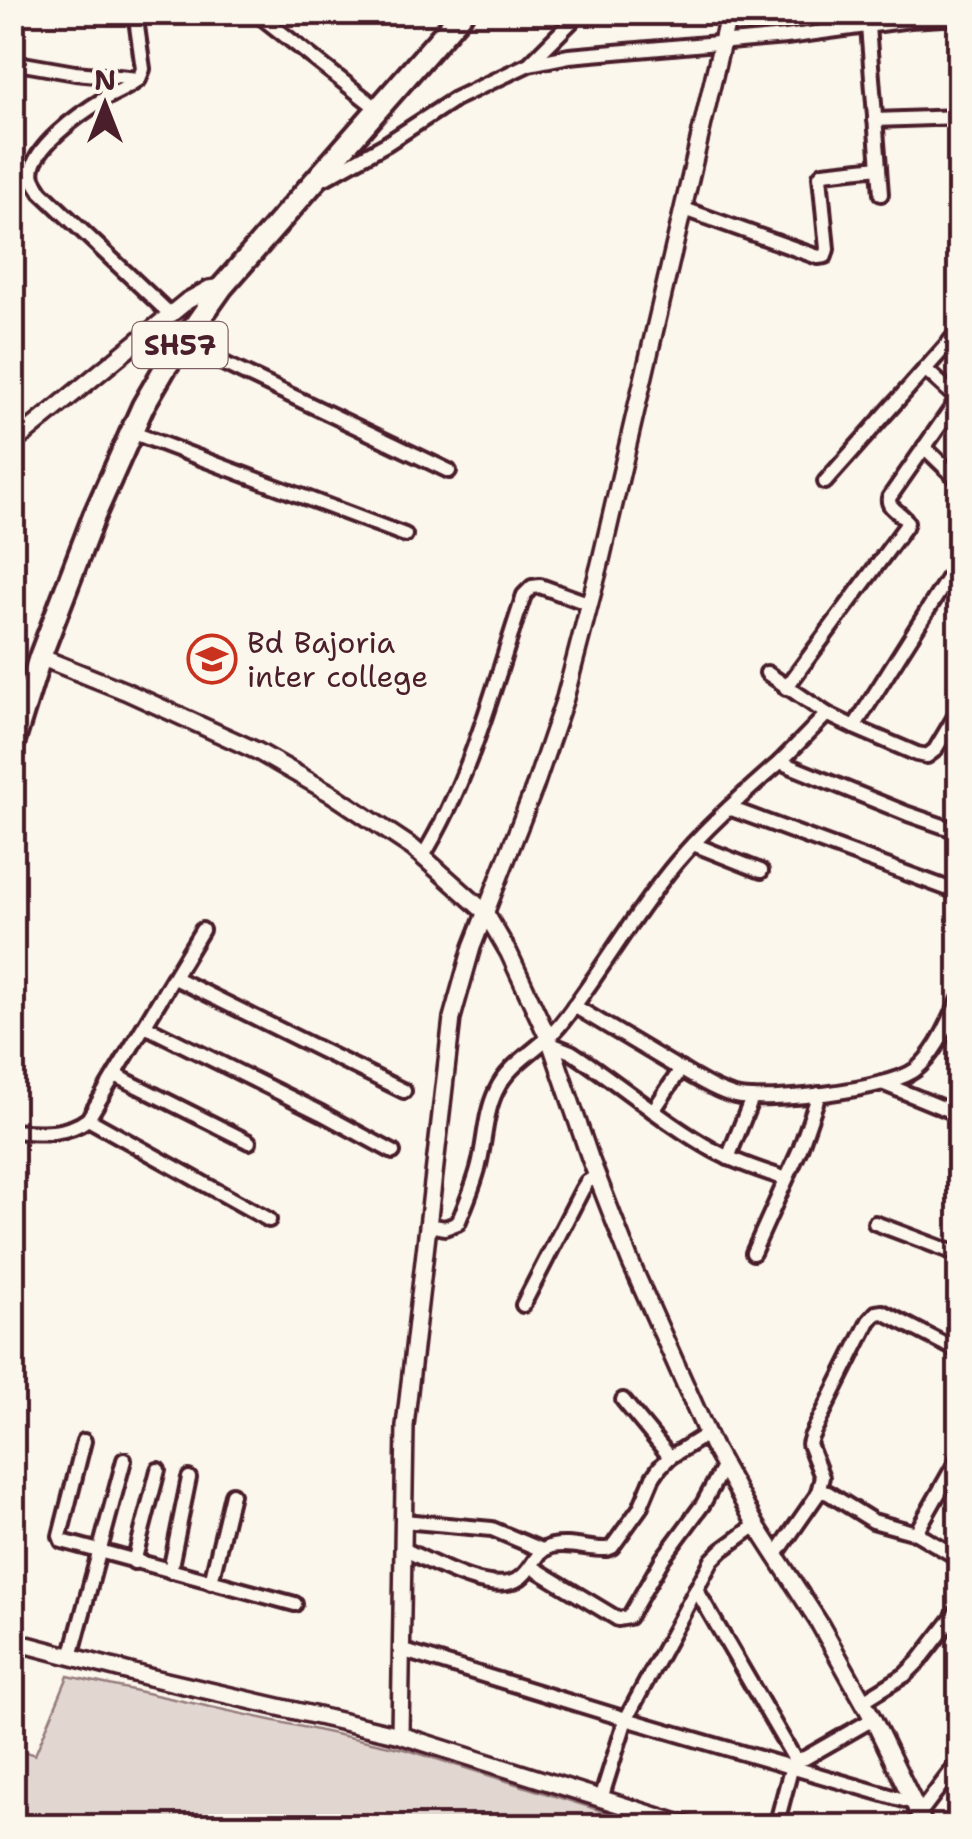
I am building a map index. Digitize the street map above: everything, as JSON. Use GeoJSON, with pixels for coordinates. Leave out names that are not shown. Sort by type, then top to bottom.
{"type":"FeatureCollection","features":[{"type":"Feature","properties":{"kind":"main road","name":"SH57"},"geometry":{"type":"LineString","coordinates":[[12,705],[49,596],[112,451],[157,364],[283,198],[451,12]]}},
{"type":"Feature","properties":{"kind":"main road","name":"SH57"},"geometry":{"type":"LineString","coordinates":[[12,747],[40,656],[94,516],[143,406],[181,343],[215,288],[463,12]]}},
{"type":"Feature","properties":{"kind":"street"},"geometry":{"type":"LineString","coordinates":[[135,12],[143,69],[139,80],[64,128],[41,149],[33,164],[32,177],[42,192],[171,315]]}},
{"type":"Feature","properties":{"kind":"street"},"geometry":{"type":"LineString","coordinates":[[255,12],[370,102]]}},
{"type":"Feature","properties":{"kind":"street"},"geometry":{"type":"LineString","coordinates":[[529,64],[581,12]]}},
{"type":"Feature","properties":{"kind":"street"},"geometry":{"type":"LineString","coordinates":[[400,1735],[405,1426],[452,1018],[485,912],[535,786],[590,604],[730,12]]}},
{"type":"Feature","properties":{"kind":"street"},"geometry":{"type":"LineString","coordinates":[[306,189],[386,144],[455,98],[529,64],[570,56],[960,17]]}},
{"type":"Feature","properties":{"kind":"street"},"geometry":{"type":"LineString","coordinates":[[868,26],[881,194]]}},
{"type":"Feature","properties":{"kind":"street"},"geometry":{"type":"LineString","coordinates":[[12,62],[139,80]]}},
{"type":"Feature","properties":{"kind":"street"},"geometry":{"type":"LineString","coordinates":[[875,120],[960,117]]}},
{"type":"Feature","properties":{"kind":"street"},"geometry":{"type":"LineString","coordinates":[[684,209],[818,258],[825,256],[827,249],[820,176],[879,167]]}},
{"type":"Feature","properties":{"kind":"street"},"geometry":{"type":"LineString","coordinates":[[12,444],[171,315],[215,288]]}},
{"type":"Feature","properties":{"kind":"street"},"geometry":{"type":"LineString","coordinates":[[824,482],[960,330]]}},
{"type":"Feature","properties":{"kind":"street"},"geometry":{"type":"LineString","coordinates":[[181,343],[449,471]]}},
{"type":"Feature","properties":{"kind":"street"},"geometry":{"type":"LineString","coordinates":[[786,688],[906,527],[906,518],[890,506],[889,498],[959,400],[925,369]]}},
{"type":"Feature","properties":{"kind":"street"},"geometry":{"type":"LineString","coordinates":[[131,432],[405,535]]}},
{"type":"Feature","properties":{"kind":"street"},"geometry":{"type":"LineString","coordinates":[[924,447],[960,482]]}},
{"type":"Feature","properties":{"kind":"street"},"geometry":{"type":"LineString","coordinates":[[960,534],[955,542],[960,548]]}},
{"type":"Feature","properties":{"kind":"street"},"geometry":{"type":"LineString","coordinates":[[854,727],[960,559]]}},
{"type":"Feature","properties":{"kind":"street"},"geometry":{"type":"LineString","coordinates":[[422,856],[444,822],[460,786],[524,595],[532,587],[540,586],[590,604]]}},
{"type":"Feature","properties":{"kind":"street"},"geometry":{"type":"LineString","coordinates":[[40,656],[257,752],[374,820],[485,912],[509,952],[549,1041],[630,1261],[707,1434],[756,1525],[818,1621],[920,1815]]}},
{"type":"Feature","properties":{"kind":"street"},"geometry":{"type":"LineString","coordinates":[[766,673],[827,714],[927,756],[935,750],[960,708]]}},
{"type":"Feature","properties":{"kind":"street"},"geometry":{"type":"LineString","coordinates":[[428,1225],[445,1228],[458,1223],[476,1173],[496,1090],[506,1075],[532,1050],[549,1041],[676,863],[827,714]]}},
{"type":"Feature","properties":{"kind":"street"},"geometry":{"type":"LineString","coordinates":[[780,762],[960,832]]}},
{"type":"Feature","properties":{"kind":"street"},"geometry":{"type":"LineString","coordinates":[[730,808],[960,893]]}},
{"type":"Feature","properties":{"kind":"street"},"geometry":{"type":"LineString","coordinates":[[693,844],[760,870]]}},
{"type":"Feature","properties":{"kind":"street"},"geometry":{"type":"LineString","coordinates":[[12,1131],[61,1131],[88,1119],[202,930]]}},
{"type":"Feature","properties":{"kind":"street"},"geometry":{"type":"LineString","coordinates":[[174,978],[404,1090]]}},
{"type":"Feature","properties":{"kind":"street"},"geometry":{"type":"LineString","coordinates":[[574,1006],[711,1087],[765,1100],[882,1083],[912,1072],[925,1060],[960,999]]}},
{"type":"Feature","properties":{"kind":"street"},"geometry":{"type":"LineString","coordinates":[[146,1026],[393,1152]]}},
{"type":"Feature","properties":{"kind":"street"},"geometry":{"type":"LineString","coordinates":[[549,1041],[683,1132],[728,1158],[786,1179]]}},
{"type":"Feature","properties":{"kind":"street"},"geometry":{"type":"LineString","coordinates":[[653,1111],[681,1069]]}},
{"type":"Feature","properties":{"kind":"street"},"geometry":{"type":"LineString","coordinates":[[115,1075],[249,1142]]}},
{"type":"Feature","properties":{"kind":"street"},"geometry":{"type":"LineString","coordinates":[[882,1083],[960,1115]]}},
{"type":"Feature","properties":{"kind":"street"},"geometry":{"type":"LineString","coordinates":[[754,1253],[820,1094]]}},
{"type":"Feature","properties":{"kind":"street"},"geometry":{"type":"LineString","coordinates":[[728,1158],[752,1098]]}},
{"type":"Feature","properties":{"kind":"street"},"geometry":{"type":"LineString","coordinates":[[88,1119],[269,1220]]}},
{"type":"Feature","properties":{"kind":"street"},"geometry":{"type":"LineString","coordinates":[[523,1305],[582,1190],[597,1176]]}},
{"type":"Feature","properties":{"kind":"street"},"geometry":{"type":"LineString","coordinates":[[875,1223],[960,1256]]}},
{"type":"Feature","properties":{"kind":"street"},"geometry":{"type":"LineString","coordinates":[[775,1556],[818,1492],[822,1478],[809,1444],[811,1437],[876,1313],[883,1312],[960,1352]]}},
{"type":"Feature","properties":{"kind":"street"},"geometry":{"type":"LineString","coordinates":[[624,1400],[670,1458]]}},
{"type":"Feature","properties":{"kind":"street"},"geometry":{"type":"LineString","coordinates":[[403,1521],[492,1529],[542,1550],[560,1545],[602,1550],[612,1546],[640,1508],[653,1477],[670,1458],[707,1434]]}},
{"type":"Feature","properties":{"kind":"street"},"geometry":{"type":"LineString","coordinates":[[84,1440],[60,1536],[66,1544],[295,1604]]}},
{"type":"Feature","properties":{"kind":"street"},"geometry":{"type":"LineString","coordinates":[[916,1533],[960,1454]]}},
{"type":"Feature","properties":{"kind":"street"},"geometry":{"type":"LineString","coordinates":[[71,1657],[124,1460]]}},
{"type":"Feature","properties":{"kind":"street"},"geometry":{"type":"LineString","coordinates":[[532,1567],[618,1619],[629,1617],[724,1467]]}},
{"type":"Feature","properties":{"kind":"street"},"geometry":{"type":"LineString","coordinates":[[134,1562],[158,1470]]}},
{"type":"Feature","properties":{"kind":"street"},"geometry":{"type":"LineString","coordinates":[[170,1571],[190,1478]]}},
{"type":"Feature","properties":{"kind":"street"},"geometry":{"type":"LineString","coordinates":[[818,1492],[828,1493],[873,1521],[916,1533],[960,1559]]}},
{"type":"Feature","properties":{"kind":"street"},"geometry":{"type":"LineString","coordinates":[[211,1582],[232,1494]]}},
{"type":"Feature","properties":{"kind":"street"},"geometry":{"type":"LineString","coordinates":[[600,1798],[626,1720],[712,1560],[756,1525]]}},
{"type":"Feature","properties":{"kind":"street"},"geometry":{"type":"LineString","coordinates":[[403,1549],[478,1582],[494,1584],[517,1581],[542,1550]]}},
{"type":"Feature","properties":{"kind":"street"},"geometry":{"type":"LineString","coordinates":[[696,1588],[758,1692],[794,1764],[776,1826]]}},
{"type":"Feature","properties":{"kind":"street"},"geometry":{"type":"LineString","coordinates":[[862,1701],[919,1662],[960,1608]]}},
{"type":"Feature","properties":{"kind":"street"},"geometry":{"type":"LineString","coordinates":[[12,1641],[149,1678],[400,1735],[688,1826]]}},
{"type":"Feature","properties":{"kind":"street"},"geometry":{"type":"LineString","coordinates":[[401,1650],[626,1720],[794,1764],[920,1815]]}},
{"type":"Feature","properties":{"kind":"street"},"geometry":{"type":"LineString","coordinates":[[794,1764],[872,1720]]}},
{"type":"Feature","properties":{"kind":"street"},"geometry":{"type":"LineString","coordinates":[[920,1815],[960,1760]]}},
{"type":"Feature","properties":{"kind":"shaded area"},"geometry":{"type":"Polygon","coordinates":[[[68,1676],[408,1750],[650,1826],[13,1826],[13,1748],[35,1755],[68,1676]]]}},
{"type":"Feature","properties":{"kind":"place","name":"Bd Bajoria inter college"},"geometry":{"type":"Point","coordinates":[212,659]}}]}
